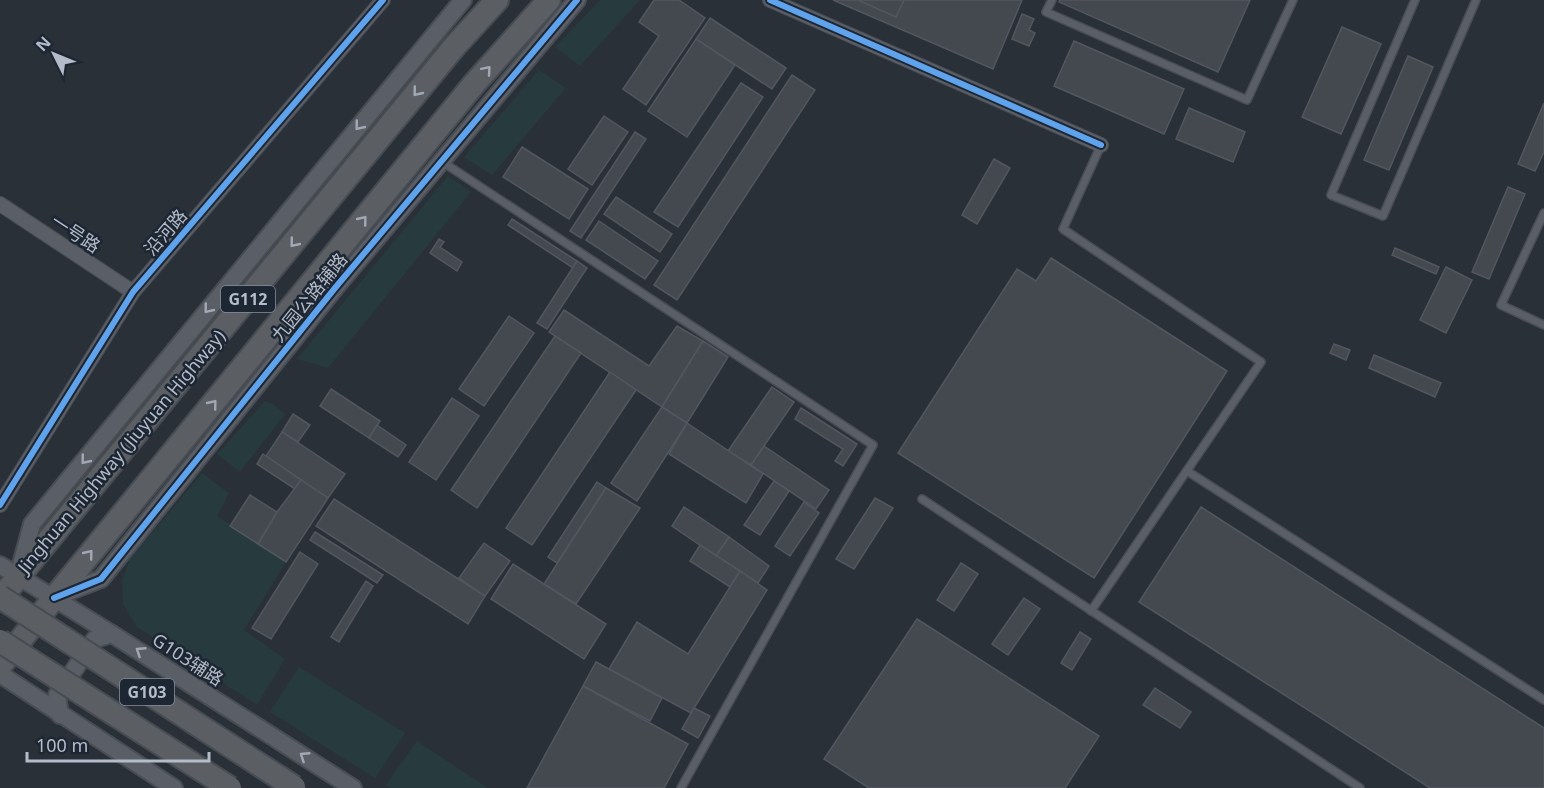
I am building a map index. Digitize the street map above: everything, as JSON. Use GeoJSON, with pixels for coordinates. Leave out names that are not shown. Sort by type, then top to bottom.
{"type":"FeatureCollection","features":[{"type":"Feature","properties":{"kind":"highway","name":"Jinghuan Highway (Jiuyuan Highway)"},"geometry":{"type":"LineString","coordinates":[[0,598],[9,571],[63,524],[454,47],[497,0]]}},
{"type":"Feature","properties":{"kind":"highway","name":"G112"},"geometry":{"type":"LineString","coordinates":[[0,666],[467,93],[549,0]]}},
{"type":"Feature","properties":{"kind":"highway","name":"G103"},"geometry":{"type":"LineString","coordinates":[[0,598],[294,788]]}},
{"type":"Feature","properties":{"kind":"highway","name":"G103"},"geometry":{"type":"LineString","coordinates":[[0,641],[230,788]]}},
{"type":"Feature","properties":{"kind":"street"},"geometry":{"type":"LineString","coordinates":[[9,571],[32,524],[463,0]]}},
{"type":"Feature","properties":{"kind":"street","name":"九园公路辅路"},"geometry":{"type":"LineString","coordinates":[[54,598],[101,579],[327,297],[577,0]]}},
{"type":"Feature","properties":{"kind":"street"},"geometry":{"type":"LineString","coordinates":[[770,0],[1101,146]]}},
{"type":"Feature","properties":{"kind":"street","name":"沿河路"},"geometry":{"type":"LineString","coordinates":[[0,505],[133,292],[380,1]]}},
{"type":"Feature","properties":{"kind":"street","name":"一号路"},"geometry":{"type":"LineString","coordinates":[[0,204],[133,292]]}},
{"type":"Feature","properties":{"kind":"street","name":"G103辅路"},"geometry":{"type":"LineString","coordinates":[[9,571],[353,788]]}},
{"type":"Feature","properties":{"kind":"street"},"geometry":{"type":"LineString","coordinates":[[60,715],[57,694],[95,639],[112,634]]}},
{"type":"Feature","properties":{"kind":"street"},"geometry":{"type":"LineString","coordinates":[[0,674],[174,788]]}},
{"type":"Feature","properties":{"kind":"lane"},"geometry":{"type":"LineString","coordinates":[[1052,0],[1046,12],[1247,100],[1293,0]]}},
{"type":"Feature","properties":{"kind":"lane"},"geometry":{"type":"LineString","coordinates":[[1415,0],[1331,195],[1383,216],[1476,0]]}},
{"type":"Feature","properties":{"kind":"lane"},"geometry":{"type":"LineString","coordinates":[[1091,611],[1261,362],[1063,229],[1101,146]]}},
{"type":"Feature","properties":{"kind":"lane"},"geometry":{"type":"LineString","coordinates":[[441,161],[873,445],[681,788]]}},
{"type":"Feature","properties":{"kind":"lane"},"geometry":{"type":"LineString","coordinates":[[1544,213],[1501,305],[1544,325]]}},
{"type":"Feature","properties":{"kind":"lane"},"geometry":{"type":"LineString","coordinates":[[1186,471],[1544,700]]}},
{"type":"Feature","properties":{"kind":"lane"},"geometry":{"type":"LineString","coordinates":[[922,499],[1360,788]]}},
{"type":"Feature","properties":{"kind":"green space"},"geometry":{"type":"Polygon","coordinates":[[[600,0],[640,0],[580,66],[555,47],[600,0]]]}},
{"type":"Feature","properties":{"kind":"green space"},"geometry":{"type":"Polygon","coordinates":[[[539,70],[566,88],[492,175],[464,157],[539,70]]]}},
{"type":"Feature","properties":{"kind":"green space"},"geometry":{"type":"Polygon","coordinates":[[[448,176],[471,192],[328,368],[297,359],[448,176]]]}},
{"type":"Feature","properties":{"kind":"green space"},"geometry":{"type":"Polygon","coordinates":[[[265,401],[273,404],[285,414],[240,472],[217,454],[265,401]]]}},
{"type":"Feature","properties":{"kind":"green space"},"geometry":{"type":"Polygon","coordinates":[[[202,473],[229,493],[217,516],[286,562],[244,630],[285,659],[257,705],[137,627],[123,604],[122,580],[130,559],[202,473]]]}},
{"type":"Feature","properties":{"kind":"green space"},"geometry":{"type":"Polygon","coordinates":[[[299,667],[405,733],[375,778],[270,712],[299,667]]]}},
{"type":"Feature","properties":{"kind":"green space"},"geometry":{"type":"Polygon","coordinates":[[[417,741],[488,788],[391,788],[386,785],[417,741]]]}},
{"type":"Feature","properties":{"kind":"building"},"geometry":{"type":"Polygon","coordinates":[[[654,0],[679,0],[705,18],[646,105],[623,89],[659,36],[639,22],[654,0]]]}},
{"type":"Feature","properties":{"kind":"building"},"geometry":{"type":"Polygon","coordinates":[[[833,0],[1022,0],[993,69],[833,0]]]}},
{"type":"Feature","properties":{"kind":"building"},"geometry":{"type":"Polygon","coordinates":[[[858,0],[904,0],[896,17],[858,0]]]}},
{"type":"Feature","properties":{"kind":"building"},"geometry":{"type":"Polygon","coordinates":[[[1060,0],[1250,0],[1218,72],[1059,2],[1060,0]]]}},
{"type":"Feature","properties":{"kind":"building"},"geometry":{"type":"Polygon","coordinates":[[[1022,14],[1034,19],[1029,30],[1035,33],[1029,46],[1012,39],[1022,14]]]}},
{"type":"Feature","properties":{"kind":"building"},"geometry":{"type":"Polygon","coordinates":[[[710,18],[786,68],[772,89],[696,39],[710,18]]]}},
{"type":"Feature","properties":{"kind":"building"},"geometry":{"type":"Polygon","coordinates":[[[1342,27],[1381,44],[1341,134],[1302,117],[1342,27]]]}},
{"type":"Feature","properties":{"kind":"building"},"geometry":{"type":"Polygon","coordinates":[[[696,39],[735,65],[687,137],[648,111],[696,39]]]}},
{"type":"Feature","properties":{"kind":"building"},"geometry":{"type":"Polygon","coordinates":[[[1074,41],[1184,89],[1164,134],[1054,86],[1074,41]]]}},
{"type":"Feature","properties":{"kind":"building"},"geometry":{"type":"Polygon","coordinates":[[[1408,56],[1433,67],[1389,170],[1364,160],[1408,56]]]}},
{"type":"Feature","properties":{"kind":"building"},"geometry":{"type":"Polygon","coordinates":[[[792,75],[815,90],[677,300],[654,285],[792,75]]]}},
{"type":"Feature","properties":{"kind":"building"},"geometry":{"type":"Polygon","coordinates":[[[741,83],[763,97],[678,227],[654,212],[741,83]]]}},
{"type":"Feature","properties":{"kind":"building"},"geometry":{"type":"Polygon","coordinates":[[[1544,103],[1544,152],[1535,171],[1518,164],[1544,103]]]}},
{"type":"Feature","properties":{"kind":"building"},"geometry":{"type":"Polygon","coordinates":[[[1189,108],[1245,132],[1233,162],[1176,139],[1189,108]]]}},
{"type":"Feature","properties":{"kind":"building"},"geometry":{"type":"Polygon","coordinates":[[[604,116],[628,132],[592,185],[568,169],[604,116]]]}},
{"type":"Feature","properties":{"kind":"building"},"geometry":{"type":"Polygon","coordinates":[[[635,132],[646,139],[581,238],[570,231],[635,132]]]}},
{"type":"Feature","properties":{"kind":"building"},"geometry":{"type":"Polygon","coordinates":[[[522,147],[588,189],[569,219],[503,177],[522,147]]]}},
{"type":"Feature","properties":{"kind":"building"},"geometry":{"type":"Polygon","coordinates":[[[994,159],[1010,168],[977,224],[962,215],[994,159]]]}},
{"type":"Feature","properties":{"kind":"building"},"geometry":{"type":"Polygon","coordinates":[[[1508,187],[1525,194],[1489,279],[1472,272],[1508,187]]]}},
{"type":"Feature","properties":{"kind":"building"},"geometry":{"type":"Polygon","coordinates":[[[616,197],[672,234],[660,252],[604,214],[616,197]]]}},
{"type":"Feature","properties":{"kind":"building"},"geometry":{"type":"Polygon","coordinates":[[[512,219],[577,261],[573,268],[508,225],[512,219]]]}},
{"type":"Feature","properties":{"kind":"building"},"geometry":{"type":"Polygon","coordinates":[[[599,221],[658,261],[645,279],[586,240],[599,221]]]}},
{"type":"Feature","properties":{"kind":"building"},"geometry":{"type":"Polygon","coordinates":[[[439,239],[444,242],[440,247],[462,262],[457,271],[430,253],[439,239]]]}},
{"type":"Feature","properties":{"kind":"building"},"geometry":{"type":"Polygon","coordinates":[[[1395,248],[1439,267],[1436,274],[1392,255],[1395,248]]]}},
{"type":"Feature","properties":{"kind":"building"},"geometry":{"type":"Polygon","coordinates":[[[1051,258],[1227,371],[1094,578],[898,453],[1017,269],[1036,281],[1051,258]]]}},
{"type":"Feature","properties":{"kind":"building"},"geometry":{"type":"Polygon","coordinates":[[[577,261],[587,268],[547,329],[537,323],[577,261]]]}},
{"type":"Feature","properties":{"kind":"building"},"geometry":{"type":"Polygon","coordinates":[[[1446,267],[1472,280],[1446,333],[1420,320],[1446,267]]]}},
{"type":"Feature","properties":{"kind":"building"},"geometry":{"type":"Polygon","coordinates":[[[564,310],[649,366],[677,326],[703,341],[662,407],[549,332],[564,310]]]}},
{"type":"Feature","properties":{"kind":"building"},"geometry":{"type":"Polygon","coordinates":[[[509,316],[534,333],[484,406],[459,389],[509,316]]]}},
{"type":"Feature","properties":{"kind":"building"},"geometry":{"type":"Polygon","coordinates":[[[555,336],[581,353],[477,508],[451,490],[555,336]]]}},
{"type":"Feature","properties":{"kind":"building"},"geometry":{"type":"Polygon","coordinates":[[[703,341],[728,357],[687,423],[662,407],[703,341]]]}},
{"type":"Feature","properties":{"kind":"building"},"geometry":{"type":"Polygon","coordinates":[[[1334,344],[1350,350],[1346,360],[1330,353],[1334,344]]]}},
{"type":"Feature","properties":{"kind":"building"},"geometry":{"type":"Polygon","coordinates":[[[1374,355],[1441,383],[1435,397],[1369,368],[1374,355]]]}},
{"type":"Feature","properties":{"kind":"building"},"geometry":{"type":"Polygon","coordinates":[[[610,372],[636,390],[532,545],[506,528],[610,372]]]}},
{"type":"Feature","properties":{"kind":"building"},"geometry":{"type":"Polygon","coordinates":[[[772,387],[794,402],[751,465],[728,451],[772,387]]]}},
{"type":"Feature","properties":{"kind":"building"},"geometry":{"type":"Polygon","coordinates":[[[331,389],[380,421],[369,438],[320,406],[331,389]]]}},
{"type":"Feature","properties":{"kind":"building"},"geometry":{"type":"Polygon","coordinates":[[[452,398],[479,416],[436,480],[409,462],[452,398]]]}},
{"type":"Feature","properties":{"kind":"building"},"geometry":{"type":"Polygon","coordinates":[[[662,407],[687,423],[637,501],[611,483],[662,407]]]}},
{"type":"Feature","properties":{"kind":"building"},"geometry":{"type":"Polygon","coordinates":[[[801,408],[857,444],[843,466],[835,461],[843,449],[795,419],[801,408]]]}},
{"type":"Feature","properties":{"kind":"building"},"geometry":{"type":"Polygon","coordinates":[[[293,414],[310,425],[298,442],[282,432],[293,414]]]}},
{"type":"Feature","properties":{"kind":"building"},"geometry":{"type":"Polygon","coordinates":[[[687,423],[763,474],[746,503],[669,454],[687,423]]]}},
{"type":"Feature","properties":{"kind":"building"},"geometry":{"type":"Polygon","coordinates":[[[377,425],[406,445],[398,457],[369,438],[377,425]]]}},
{"type":"Feature","properties":{"kind":"building"},"geometry":{"type":"Polygon","coordinates":[[[282,432],[345,474],[328,498],[266,456],[282,432]]]}},
{"type":"Feature","properties":{"kind":"building"},"geometry":{"type":"Polygon","coordinates":[[[764,446],[829,490],[816,509],[751,465],[764,446]]]}},
{"type":"Feature","properties":{"kind":"building"},"geometry":{"type":"Polygon","coordinates":[[[263,454],[301,480],[295,489],[257,464],[263,454]]]}},
{"type":"Feature","properties":{"kind":"building"},"geometry":{"type":"Polygon","coordinates":[[[301,480],[328,498],[286,562],[258,544],[277,512],[301,480]]]}},
{"type":"Feature","properties":{"kind":"building"},"geometry":{"type":"Polygon","coordinates":[[[774,481],[789,491],[760,535],[744,525],[774,481]]]}},
{"type":"Feature","properties":{"kind":"building"},"geometry":{"type":"Polygon","coordinates":[[[597,482],[606,488],[557,563],[548,557],[597,482]]]}},
{"type":"Feature","properties":{"kind":"building"},"geometry":{"type":"Polygon","coordinates":[[[606,488],[640,508],[576,604],[544,584],[606,488]]]}},
{"type":"Feature","properties":{"kind":"building"},"geometry":{"type":"Polygon","coordinates":[[[250,495],[277,512],[258,544],[230,526],[250,495]]]}},
{"type":"Feature","properties":{"kind":"building"},"geometry":{"type":"Polygon","coordinates":[[[875,498],[893,508],[854,569],[836,559],[875,498]]]}},
{"type":"Feature","properties":{"kind":"building"},"geometry":{"type":"Polygon","coordinates":[[[334,499],[485,596],[468,624],[316,526],[334,499]]]}},
{"type":"Feature","properties":{"kind":"building"},"geometry":{"type":"Polygon","coordinates":[[[804,502],[819,513],[790,556],[775,546],[804,502]]]}},
{"type":"Feature","properties":{"kind":"building"},"geometry":{"type":"Polygon","coordinates":[[[684,507],[729,537],[716,556],[672,526],[684,507]]]}},
{"type":"Feature","properties":{"kind":"building"},"geometry":{"type":"Polygon","coordinates":[[[1201,507],[1544,728],[1544,788],[1430,788],[1139,602],[1201,507]]]}},
{"type":"Feature","properties":{"kind":"building"},"geometry":{"type":"Polygon","coordinates":[[[315,532],[383,575],[377,583],[310,540],[315,532]]]}},
{"type":"Feature","properties":{"kind":"building"},"geometry":{"type":"Polygon","coordinates":[[[729,537],[769,566],[758,583],[716,556],[729,537]]]}},
{"type":"Feature","properties":{"kind":"building"},"geometry":{"type":"Polygon","coordinates":[[[484,543],[510,561],[485,596],[459,578],[484,543]]]}},
{"type":"Feature","properties":{"kind":"building"},"geometry":{"type":"Polygon","coordinates":[[[700,545],[740,571],[730,587],[690,561],[700,545]]]}},
{"type":"Feature","properties":{"kind":"building"},"geometry":{"type":"Polygon","coordinates":[[[300,552],[318,564],[271,639],[252,628],[300,552]]]}},
{"type":"Feature","properties":{"kind":"building"},"geometry":{"type":"Polygon","coordinates":[[[961,563],[978,574],[954,611],[937,600],[961,563]]]}},
{"type":"Feature","properties":{"kind":"building"},"geometry":{"type":"Polygon","coordinates":[[[513,564],[606,624],[584,659],[491,599],[513,564]]]}},
{"type":"Feature","properties":{"kind":"building"},"geometry":{"type":"Polygon","coordinates":[[[740,571],[767,590],[691,713],[609,669],[637,622],[688,654],[740,571]]]}},
{"type":"Feature","properties":{"kind":"building"},"geometry":{"type":"Polygon","coordinates":[[[366,581],[373,586],[339,642],[331,637],[366,581]]]}},
{"type":"Feature","properties":{"kind":"building"},"geometry":{"type":"Polygon","coordinates":[[[1024,598],[1040,609],[1008,655],[992,644],[1024,598]]]}},
{"type":"Feature","properties":{"kind":"building"},"geometry":{"type":"Polygon","coordinates":[[[917,619],[1099,736],[1065,788],[869,788],[824,759],[917,619]]]}},
{"type":"Feature","properties":{"kind":"building"},"geometry":{"type":"Polygon","coordinates":[[[1080,632],[1091,639],[1072,670],[1061,663],[1080,632]]]}},
{"type":"Feature","properties":{"kind":"building"},"geometry":{"type":"Polygon","coordinates":[[[596,662],[662,698],[650,721],[583,686],[596,662]]]}},
{"type":"Feature","properties":{"kind":"building"},"geometry":{"type":"Polygon","coordinates":[[[583,686],[688,744],[664,788],[527,788],[583,686]]]}},
{"type":"Feature","properties":{"kind":"building"},"geometry":{"type":"Polygon","coordinates":[[[1155,688],[1191,712],[1180,728],[1143,705],[1155,688]]]}},
{"type":"Feature","properties":{"kind":"building"},"geometry":{"type":"Polygon","coordinates":[[[694,708],[710,716],[698,738],[682,729],[694,708]]]}},
{"type":"Feature","properties":{"kind":"cycle path"},"geometry":{"type":"LineString","coordinates":[[0,505],[133,292],[383,0]]}},
{"type":"Feature","properties":{"kind":"cycle path"},"geometry":{"type":"LineString","coordinates":[[54,598],[101,579],[335,288],[577,0]]}},
{"type":"Feature","properties":{"kind":"cycle path"},"geometry":{"type":"LineString","coordinates":[[770,0],[1101,145]]}}]}
